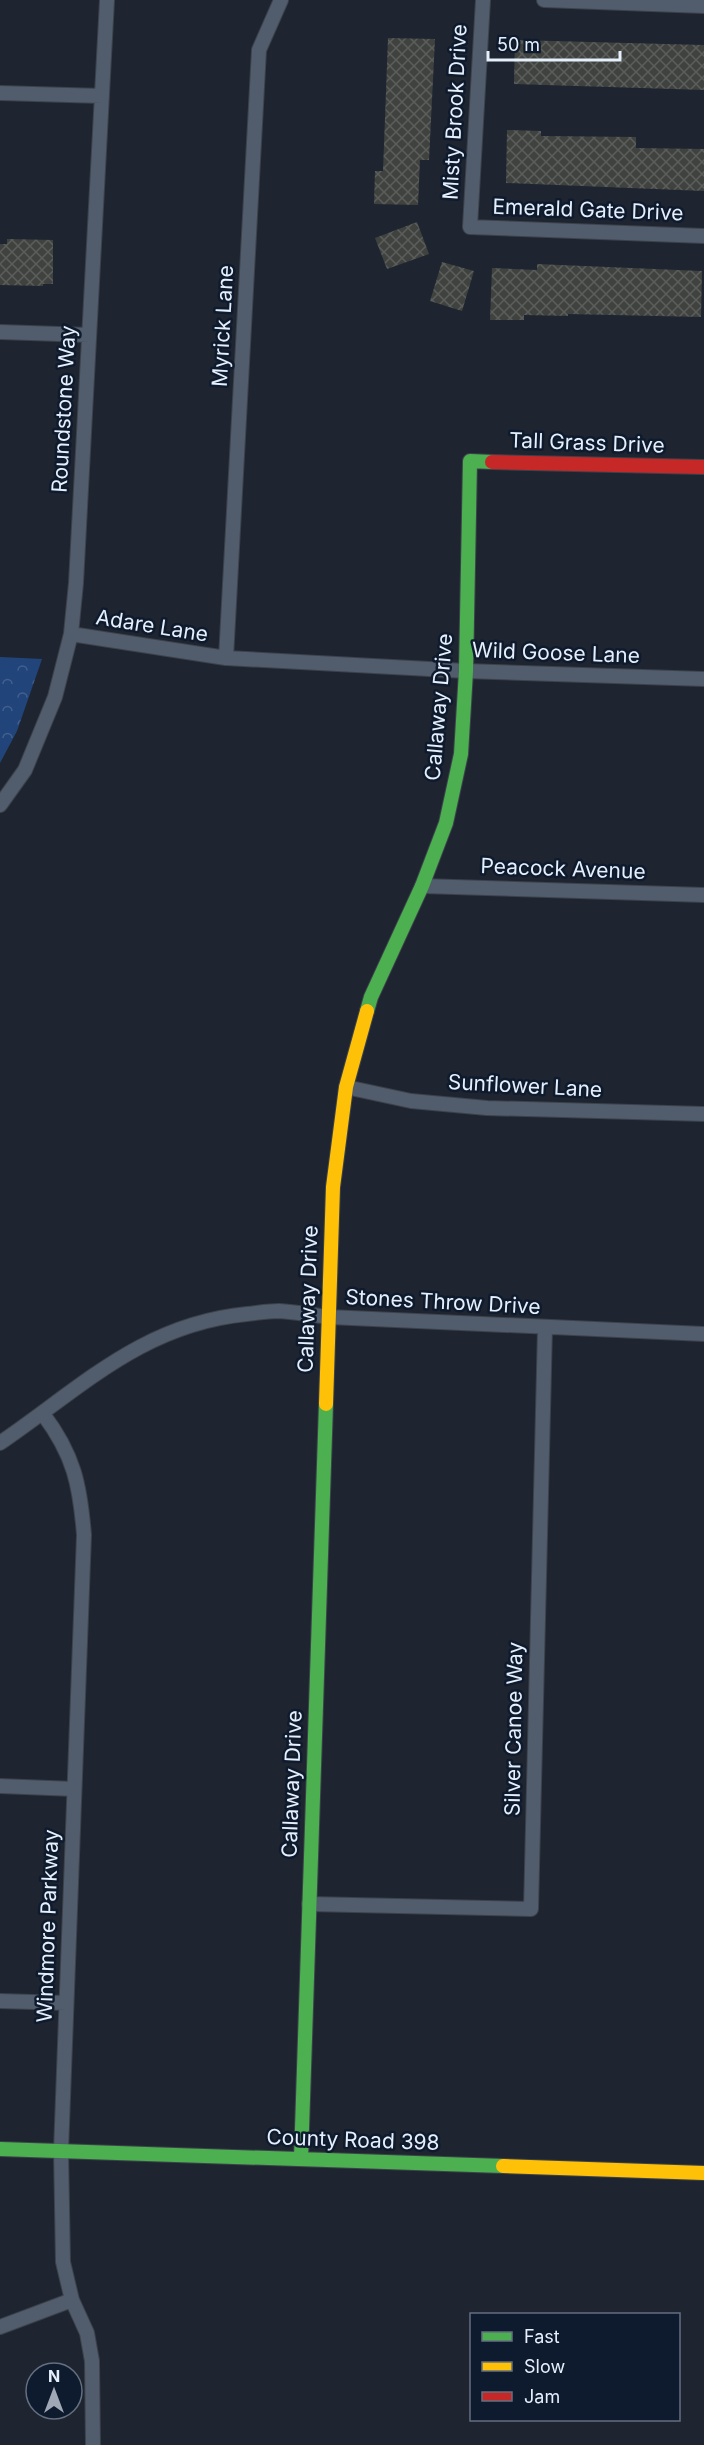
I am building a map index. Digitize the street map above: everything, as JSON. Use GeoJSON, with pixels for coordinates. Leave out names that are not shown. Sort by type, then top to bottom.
{"type":"FeatureCollection","features":[{"type":"Feature","properties":{"kind":"street","name":"Roundstone Way"},"geometry":{"type":"LineString","coordinates":[[0,805],[25,770],[55,698],[71,634],[76,582],[107,0]]}},
{"type":"Feature","properties":{"kind":"street","name":"Myrick Lane"},"geometry":{"type":"LineString","coordinates":[[226,658],[259,50],[281,0]]}},
{"type":"Feature","properties":{"kind":"street","name":"Misty Brook Drive"},"geometry":{"type":"LineString","coordinates":[[470,227],[483,0]]}},
{"type":"Feature","properties":{"kind":"street"},"geometry":{"type":"LineString","coordinates":[[544,0],[704,6]]}},
{"type":"Feature","properties":{"kind":"street"},"geometry":{"type":"LineString","coordinates":[[0,93],[102,96]]}},
{"type":"Feature","properties":{"kind":"street","name":"Emerald Gate Drive"},"geometry":{"type":"LineString","coordinates":[[470,227],[704,236]]}},
{"type":"Feature","properties":{"kind":"street"},"geometry":{"type":"LineString","coordinates":[[0,332],[89,335]]}},
{"type":"Feature","properties":{"kind":"street","name":"Tall Grass Drive"},"geometry":{"type":"LineString","coordinates":[[470,460],[704,467]]}},
{"type":"Feature","properties":{"kind":"street","name":"Callaway Drive"},"geometry":{"type":"LineString","coordinates":[[301,2159],[333,1187],[346,1086],[371,997],[422,886],[447,823],[460,754],[466,671],[470,460]]}},
{"type":"Feature","properties":{"kind":"street","name":"Adare Lane"},"geometry":{"type":"LineString","coordinates":[[71,634],[226,658]]}},
{"type":"Feature","properties":{"kind":"street","name":"Wild Goose Lane"},"geometry":{"type":"LineString","coordinates":[[226,658],[466,671],[704,680]]}},
{"type":"Feature","properties":{"kind":"street","name":"Peacock Avenue"},"geometry":{"type":"LineString","coordinates":[[422,886],[704,895]]}},
{"type":"Feature","properties":{"kind":"street","name":"Sunflower Lane"},"geometry":{"type":"LineString","coordinates":[[346,1086],[411,1101],[487,1108],[704,1114]]}},
{"type":"Feature","properties":{"kind":"street","name":"Stones Throw Drive"},"geometry":{"type":"LineString","coordinates":[[0,1443],[117,1359],[146,1342],[185,1326],[229,1316],[278,1311],[329,1317],[704,1334]]}},
{"type":"Feature","properties":{"kind":"street","name":"Silver Canoe Way"},"geometry":{"type":"LineString","coordinates":[[309,1904],[531,1909],[545,1328]]}},
{"type":"Feature","properties":{"kind":"street","name":"Windmore Parkway"},"geometry":{"type":"LineString","coordinates":[[43,1414],[58,1434],[73,1464],[81,1502],[84,1535],[61,2151],[63,2262],[72,2300],[87,2333],[92,2361],[93,2445]]}},
{"type":"Feature","properties":{"kind":"street"},"geometry":{"type":"LineString","coordinates":[[0,1786],[74,1790]]}},
{"type":"Feature","properties":{"kind":"street"},"geometry":{"type":"LineString","coordinates":[[0,2001],[66,2003]]}},
{"type":"Feature","properties":{"kind":"street","name":"County Road 398"},"geometry":{"type":"LineString","coordinates":[[0,2149],[704,2173]]}},
{"type":"Feature","properties":{"kind":"street"},"geometry":{"type":"LineString","coordinates":[[0,2326],[72,2300]]}},
{"type":"Feature","properties":{"kind":"green space"},"geometry":{"type":"Polygon","coordinates":[[[0,657],[42,659],[17,731],[0,763],[0,657]]]}},
{"type":"Feature","properties":{"kind":"building"},"geometry":{"type":"Polygon","coordinates":[[[388,38],[435,39],[429,160],[420,160],[418,205],[374,204],[375,171],[383,171],[388,38]]]}},
{"type":"Feature","properties":{"kind":"building"},"geometry":{"type":"Polygon","coordinates":[[[515,40],[704,45],[704,90],[514,84],[515,40]]]}},
{"type":"Feature","properties":{"kind":"building"},"geometry":{"type":"Polygon","coordinates":[[[507,130],[541,131],[541,136],[636,137],[636,148],[704,149],[704,191],[506,183],[507,130]]]}},
{"type":"Feature","properties":{"kind":"building"},"geometry":{"type":"Polygon","coordinates":[[[417,222],[429,254],[387,269],[375,238],[417,222]]]}},
{"type":"Feature","properties":{"kind":"building"},"geometry":{"type":"Polygon","coordinates":[[[7,239],[53,240],[53,284],[43,284],[43,286],[0,285],[0,244],[7,244],[7,239]]]}},
{"type":"Feature","properties":{"kind":"building"},"geometry":{"type":"Polygon","coordinates":[[[442,262],[474,271],[462,311],[430,301],[442,262]]]}},
{"type":"Feature","properties":{"kind":"building"},"geometry":{"type":"Polygon","coordinates":[[[537,264],[702,271],[701,317],[568,314],[568,316],[524,315],[524,320],[490,320],[492,268],[537,270],[537,264]]]}},
{"type":"Feature","properties":{"kind":"traffic: fast"},"geometry":{"type":"LineString","coordinates":[[367,1011],[371,997],[422,886],[446,823],[461,754],[466,671],[470,461],[492,462]]}},
{"type":"Feature","properties":{"kind":"traffic: fast"},"geometry":{"type":"LineString","coordinates":[[301,2159],[326,1404]]}},
{"type":"Feature","properties":{"kind":"traffic: fast"},"geometry":{"type":"LineString","coordinates":[[0,2149],[503,2166]]}},
{"type":"Feature","properties":{"kind":"traffic: slow"},"geometry":{"type":"LineString","coordinates":[[326,1404],[333,1187],[346,1087],[367,1011]]}},
{"type":"Feature","properties":{"kind":"traffic: slow"},"geometry":{"type":"LineString","coordinates":[[503,2166],[704,2173]]}},
{"type":"Feature","properties":{"kind":"traffic: jam"},"geometry":{"type":"LineString","coordinates":[[492,462],[704,467]]}}]}
